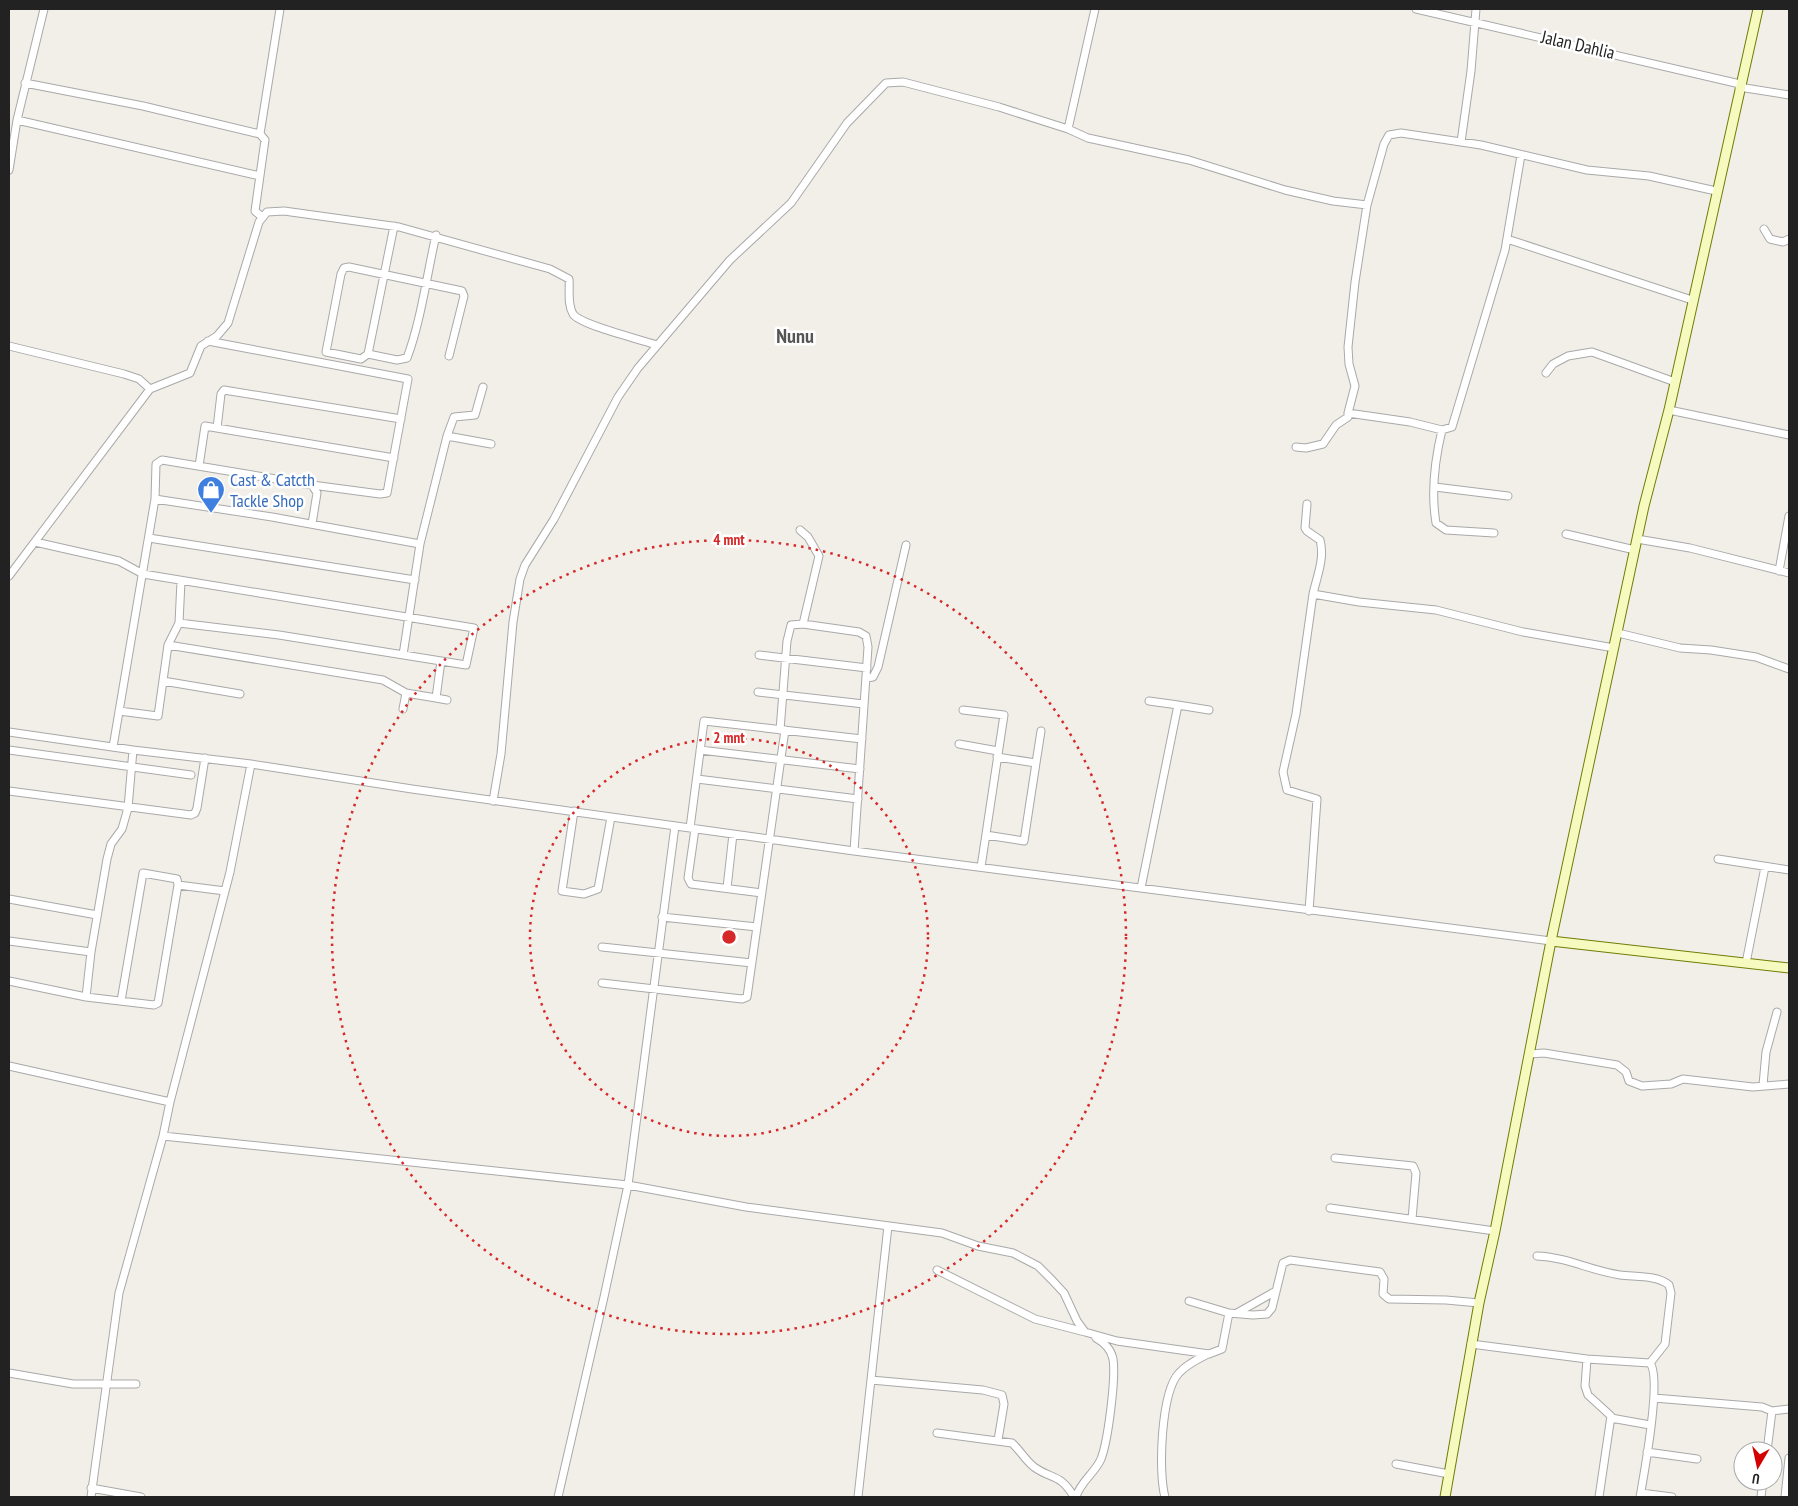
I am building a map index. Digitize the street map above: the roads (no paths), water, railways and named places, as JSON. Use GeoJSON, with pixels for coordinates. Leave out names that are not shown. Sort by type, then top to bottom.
{"type":"FeatureCollection","features":[{"type":"Feature","properties":{"kind":"main road"},"geometry":{"type":"LineString","coordinates":[[1445,1497],[1471,1344],[1496,1231],[1551,941],[1637,539],[1669,410],[1716,191],[1758,9]]}},
{"type":"Feature","properties":{"kind":"main road"},"geometry":{"type":"LineString","coordinates":[[1551,941],[1789,968]]}},
{"type":"Feature","properties":{"kind":"street"},"geometry":{"type":"LineString","coordinates":[[9,170],[25,83],[44,9]]}},
{"type":"Feature","properties":{"kind":"street"},"geometry":{"type":"LineString","coordinates":[[260,134],[280,9]]}},
{"type":"Feature","properties":{"kind":"street"},"geometry":{"type":"LineString","coordinates":[[1068,130],[1095,9]]}},
{"type":"Feature","properties":{"kind":"street","name":"Jalan Dahlia"},"geometry":{"type":"LineString","coordinates":[[1416,9],[1789,95]]}},
{"type":"Feature","properties":{"kind":"street"},"geometry":{"type":"LineString","coordinates":[[1461,142],[1476,9]]}},
{"type":"Feature","properties":{"kind":"street"},"geometry":{"type":"LineString","coordinates":[[494,801],[513,622],[524,565],[554,519],[618,397],[657,345],[730,260],[791,203],[847,123],[886,83],[903,82],[999,107],[1088,138],[1189,160],[1284,190],[1333,201],[1367,205]]}},
{"type":"Feature","properties":{"kind":"street"},"geometry":{"type":"LineString","coordinates":[[25,83],[143,106],[260,134],[265,140],[255,211],[262,217]]}},
{"type":"Feature","properties":{"kind":"street"},"geometry":{"type":"LineString","coordinates":[[17,120],[260,176]]}},
{"type":"Feature","properties":{"kind":"street"},"geometry":{"type":"LineString","coordinates":[[1296,447],[1306,448],[1323,444],[1336,424],[1346,418],[1348,413],[1355,386],[1348,356],[1349,332],[1367,205],[1384,144],[1389,135],[1401,133],[1461,142],[1587,170],[1648,176],[1716,191]]}},
{"type":"Feature","properties":{"kind":"street"},"geometry":{"type":"LineString","coordinates":[[1348,413],[1410,422],[1442,430],[1450,429],[1456,418],[1507,239],[1521,155]]}},
{"type":"Feature","properties":{"kind":"street"},"geometry":{"type":"LineString","coordinates":[[9,576],[150,389],[190,374],[196,354],[208,340],[217,336],[228,323],[262,217],[267,212],[275,210],[394,226],[436,235],[550,268],[569,279],[570,308],[574,316],[590,324],[657,345]]}},
{"type":"Feature","properties":{"kind":"street"},"geometry":{"type":"LineString","coordinates":[[394,226],[384,275],[368,354],[361,359],[326,352],[343,270],[349,267],[384,275],[457,289],[464,293],[449,356]]}},
{"type":"Feature","properties":{"kind":"street"},"geometry":{"type":"LineString","coordinates":[[1764,229],[1770,239],[1782,242],[1789,239]]}},
{"type":"Feature","properties":{"kind":"street"},"geometry":{"type":"LineString","coordinates":[[368,354],[397,360],[407,358],[436,235]]}},
{"type":"Feature","properties":{"kind":"street"},"geometry":{"type":"LineString","coordinates":[[1507,239],[1692,300]]}},
{"type":"Feature","properties":{"kind":"street"},"geometry":{"type":"LineString","coordinates":[[113,747],[149,538],[156,464],[158,460],[312,485],[384,495],[387,493],[408,379],[208,340]]}},
{"type":"Feature","properties":{"kind":"street"},"geometry":{"type":"LineString","coordinates":[[9,346],[124,374],[139,379],[150,389]]}},
{"type":"Feature","properties":{"kind":"street"},"geometry":{"type":"LineString","coordinates":[[1546,372],[1553,364],[1568,356],[1592,352],[1675,382]]}},
{"type":"Feature","properties":{"kind":"street"},"geometry":{"type":"LineString","coordinates":[[403,655],[420,544],[446,436],[454,417],[475,414],[483,387]]}},
{"type":"Feature","properties":{"kind":"street"},"geometry":{"type":"LineString","coordinates":[[217,428],[221,394],[224,390],[401,419]]}},
{"type":"Feature","properties":{"kind":"street"},"geometry":{"type":"LineString","coordinates":[[1669,410],[1789,435]]}},
{"type":"Feature","properties":{"kind":"street"},"geometry":{"type":"LineString","coordinates":[[199,466],[205,426],[394,458]]}},
{"type":"Feature","properties":{"kind":"street"},"geometry":{"type":"LineString","coordinates":[[1442,430],[1437,451],[1435,487],[1436,521],[1439,527],[1446,530],[1494,533]]}},
{"type":"Feature","properties":{"kind":"street"},"geometry":{"type":"LineString","coordinates":[[446,436],[491,444]]}},
{"type":"Feature","properties":{"kind":"street"},"geometry":{"type":"LineString","coordinates":[[312,485],[317,493],[312,524]]}},
{"type":"Feature","properties":{"kind":"street"},"geometry":{"type":"LineString","coordinates":[[1435,487],[1508,496]]}},
{"type":"Feature","properties":{"kind":"street"},"geometry":{"type":"LineString","coordinates":[[154,499],[312,524],[420,544]]}},
{"type":"Feature","properties":{"kind":"street"},"geometry":{"type":"LineString","coordinates":[[1307,504],[1305,528],[1320,540],[1322,547],[1321,560],[1313,594],[1296,714],[1283,772],[1287,790],[1317,799],[1308,911]]}},
{"type":"Feature","properties":{"kind":"street"},"geometry":{"type":"LineString","coordinates":[[1779,571],[1789,516]]}},
{"type":"Feature","properties":{"kind":"street"},"geometry":{"type":"LineString","coordinates":[[800,530],[808,537],[819,556],[803,624]]}},
{"type":"Feature","properties":{"kind":"street"},"geometry":{"type":"LineString","coordinates":[[1566,534],[1635,550]]}},
{"type":"Feature","properties":{"kind":"street"},"geometry":{"type":"LineString","coordinates":[[149,538],[416,580]]}},
{"type":"Feature","properties":{"kind":"street"},"geometry":{"type":"LineString","coordinates":[[1637,539],[1690,548],[1789,573]]}},
{"type":"Feature","properties":{"kind":"street"},"geometry":{"type":"LineString","coordinates":[[35,542],[119,561],[143,574],[474,628],[466,665],[279,635],[179,622]]}},
{"type":"Feature","properties":{"kind":"street"},"geometry":{"type":"LineString","coordinates":[[866,678],[873,677],[878,667],[906,545]]}},
{"type":"Feature","properties":{"kind":"street"},"geometry":{"type":"LineString","coordinates":[[119,711],[157,717],[168,645],[179,622],[181,581]]}},
{"type":"Feature","properties":{"kind":"street"},"geometry":{"type":"LineString","coordinates":[[1313,594],[1359,602],[1436,610],[1523,632],[1614,648]]}},
{"type":"Feature","properties":{"kind":"street"},"geometry":{"type":"LineString","coordinates":[[602,983],[745,999],[748,995],[782,760],[783,695],[789,628],[795,624],[863,634],[868,640],[854,851]]}},
{"type":"Feature","properties":{"kind":"street"},"geometry":{"type":"LineString","coordinates":[[1618,633],[1680,648],[1711,650],[1756,657],[1789,669]]}},
{"type":"Feature","properties":{"kind":"street"},"geometry":{"type":"LineString","coordinates":[[168,645],[382,680],[406,693],[447,700]]}},
{"type":"Feature","properties":{"kind":"street"},"geometry":{"type":"LineString","coordinates":[[759,655],[867,668]]}},
{"type":"Feature","properties":{"kind":"street"},"geometry":{"type":"LineString","coordinates":[[436,698],[441,661]]}},
{"type":"Feature","properties":{"kind":"street"},"geometry":{"type":"LineString","coordinates":[[163,681],[240,694]]}},
{"type":"Feature","properties":{"kind":"street"},"geometry":{"type":"LineString","coordinates":[[758,692],[864,704]]}},
{"type":"Feature","properties":{"kind":"street"},"geometry":{"type":"LineString","coordinates":[[403,709],[406,693]]}},
{"type":"Feature","properties":{"kind":"street"},"geometry":{"type":"LineString","coordinates":[[1149,701],[1209,710]]}},
{"type":"Feature","properties":{"kind":"street"},"geometry":{"type":"LineString","coordinates":[[1141,888],[1178,705]]}},
{"type":"Feature","properties":{"kind":"street"},"geometry":{"type":"LineString","coordinates":[[962,710],[1004,715],[981,868]]}},
{"type":"Feature","properties":{"kind":"street"},"geometry":{"type":"LineString","coordinates":[[762,893],[698,885],[689,881],[702,724],[706,721],[862,739]]}},
{"type":"Feature","properties":{"kind":"street"},"geometry":{"type":"LineString","coordinates":[[986,835],[1024,840],[1041,731]]}},
{"type":"Feature","properties":{"kind":"street"},"geometry":{"type":"LineString","coordinates":[[9,732],[133,750],[251,764],[494,801],[574,810],[611,817],[854,851],[1551,941]]}},
{"type":"Feature","properties":{"kind":"street"},"geometry":{"type":"LineString","coordinates":[[959,744],[1036,762]]}},
{"type":"Feature","properties":{"kind":"street"},"geometry":{"type":"LineString","coordinates":[[9,750],[191,776]]}},
{"type":"Feature","properties":{"kind":"street"},"geometry":{"type":"LineString","coordinates":[[86,997],[97,915],[111,844],[122,830],[128,808],[133,750]]}},
{"type":"Feature","properties":{"kind":"street"},"geometry":{"type":"LineString","coordinates":[[700,750],[860,769]]}},
{"type":"Feature","properties":{"kind":"street"},"geometry":{"type":"LineString","coordinates":[[9,791],[128,808],[194,814],[197,808],[204,758]]}},
{"type":"Feature","properties":{"kind":"street"},"geometry":{"type":"LineString","coordinates":[[91,1497],[105,1383],[119,1293],[163,1136],[170,1102],[225,891],[251,764]]}},
{"type":"Feature","properties":{"kind":"street"},"geometry":{"type":"LineString","coordinates":[[697,779],[858,799]]}},
{"type":"Feature","properties":{"kind":"street"},"geometry":{"type":"LineString","coordinates":[[574,810],[562,892],[584,894],[598,889],[611,817]]}},
{"type":"Feature","properties":{"kind":"street"},"geometry":{"type":"LineString","coordinates":[[558,1497],[628,1185],[675,826]]}},
{"type":"Feature","properties":{"kind":"street"},"geometry":{"type":"LineString","coordinates":[[727,888],[733,834]]}},
{"type":"Feature","properties":{"kind":"street"},"geometry":{"type":"LineString","coordinates":[[1718,859],[1789,870]]}},
{"type":"Feature","properties":{"kind":"street"},"geometry":{"type":"LineString","coordinates":[[1746,963],[1765,867]]}},
{"type":"Feature","properties":{"kind":"street"},"geometry":{"type":"LineString","coordinates":[[9,981],[86,997],[154,1005],[160,1000],[178,885],[177,879],[143,873],[121,1001]]}},
{"type":"Feature","properties":{"kind":"street"},"geometry":{"type":"LineString","coordinates":[[178,885],[225,891]]}},
{"type":"Feature","properties":{"kind":"street"},"geometry":{"type":"LineString","coordinates":[[9,899],[97,915]]}},
{"type":"Feature","properties":{"kind":"street"},"geometry":{"type":"LineString","coordinates":[[662,917],[757,927]]}},
{"type":"Feature","properties":{"kind":"street"},"geometry":{"type":"LineString","coordinates":[[9,941],[91,952]]}},
{"type":"Feature","properties":{"kind":"street"},"geometry":{"type":"LineString","coordinates":[[602,947],[752,963]]}},
{"type":"Feature","properties":{"kind":"street"},"geometry":{"type":"LineString","coordinates":[[1763,1086],[1766,1052],[1777,1012]]}},
{"type":"Feature","properties":{"kind":"street"},"geometry":{"type":"LineString","coordinates":[[1530,1054],[1544,1054],[1617,1065],[1626,1072],[1629,1082],[1642,1086],[1671,1084],[1683,1079],[1731,1086],[1789,1084]]}},
{"type":"Feature","properties":{"kind":"street"},"geometry":{"type":"LineString","coordinates":[[9,1066],[170,1102]]}},
{"type":"Feature","properties":{"kind":"street"},"geometry":{"type":"LineString","coordinates":[[163,1136],[628,1185],[746,1207],[942,1233],[1026,1258],[1038,1266],[1064,1294],[1077,1321],[1085,1332],[1102,1341],[1108,1348],[1112,1358],[1114,1376],[1110,1413],[1101,1458],[1075,1497]]}},
{"type":"Feature","properties":{"kind":"street"},"geometry":{"type":"LineString","coordinates":[[1335,1158],[1413,1166],[1416,1173],[1412,1219]]}},
{"type":"Feature","properties":{"kind":"street"},"geometry":{"type":"LineString","coordinates":[[1330,1208],[1496,1231]]}},
{"type":"Feature","properties":{"kind":"street"},"geometry":{"type":"LineString","coordinates":[[858,1497],[888,1226]]}},
{"type":"Feature","properties":{"kind":"street"},"geometry":{"type":"LineString","coordinates":[[1537,1256],[1560,1259],[1618,1274],[1661,1280],[1669,1285],[1671,1293],[1665,1344],[1650,1363]]}},
{"type":"Feature","properties":{"kind":"street"},"geometry":{"type":"LineString","coordinates":[[1189,1301],[1232,1313],[1267,1314],[1272,1308],[1283,1262],[1290,1260],[1380,1272],[1384,1279],[1383,1294],[1389,1299],[1446,1300],[1479,1303]]}},
{"type":"Feature","properties":{"kind":"street"},"geometry":{"type":"LineString","coordinates":[[937,1270],[1036,1319],[1117,1341],[1209,1354]]}},
{"type":"Feature","properties":{"kind":"street"},"geometry":{"type":"LineString","coordinates":[[1166,1497],[1162,1486],[1160,1452],[1172,1385],[1179,1373],[1191,1363],[1222,1348],[1232,1313],[1276,1291]]}},
{"type":"Feature","properties":{"kind":"street"},"geometry":{"type":"LineString","coordinates":[[1471,1344],[1587,1358],[1650,1363]]}},
{"type":"Feature","properties":{"kind":"street"},"geometry":{"type":"LineString","coordinates":[[1587,1358],[1585,1386],[1588,1395],[1610,1413],[1611,1418],[1599,1497]]}},
{"type":"Feature","properties":{"kind":"street"},"geometry":{"type":"LineString","coordinates":[[1650,1363],[1654,1372],[1654,1398],[1641,1495],[1672,1497]]}},
{"type":"Feature","properties":{"kind":"street"},"geometry":{"type":"LineString","coordinates":[[9,1373],[73,1384],[136,1384]]}},
{"type":"Feature","properties":{"kind":"street"},"geometry":{"type":"LineString","coordinates":[[870,1380],[983,1390],[1002,1395],[1004,1404],[998,1440]]}},
{"type":"Feature","properties":{"kind":"street"},"geometry":{"type":"LineString","coordinates":[[1654,1398],[1662,1401],[1762,1407],[1772,1411],[1789,1409]]}},
{"type":"Feature","properties":{"kind":"street"},"geometry":{"type":"LineString","coordinates":[[1768,1441],[1772,1411]]}},
{"type":"Feature","properties":{"kind":"street"},"geometry":{"type":"LineString","coordinates":[[1611,1418],[1650,1424]]}},
{"type":"Feature","properties":{"kind":"street"},"geometry":{"type":"LineString","coordinates":[[936,1433],[1012,1443],[1031,1465],[1057,1477],[1067,1485],[1075,1497]]}},
{"type":"Feature","properties":{"kind":"street"},"geometry":{"type":"LineString","coordinates":[[1647,1452],[1697,1459]]}},
{"type":"Feature","properties":{"kind":"street"},"geometry":{"type":"LineString","coordinates":[[1785,1497],[1789,1458]]}},
{"type":"Feature","properties":{"kind":"street"},"geometry":{"type":"LineString","coordinates":[[1396,1464],[1449,1474]]}},
{"type":"Feature","properties":{"kind":"street"},"geometry":{"type":"LineString","coordinates":[[91,1488],[140,1497]]}},
{"type":"Feature","properties":{"kind":"place","name":"Cast & Catcth Tackle Shop"},"geometry":{"type":"Point","coordinates":[211,514]}},
{"type":"Feature","properties":{"kind":"district","name":"Nunu"},"geometry":{"type":"Point","coordinates":[795,336]}}]}
